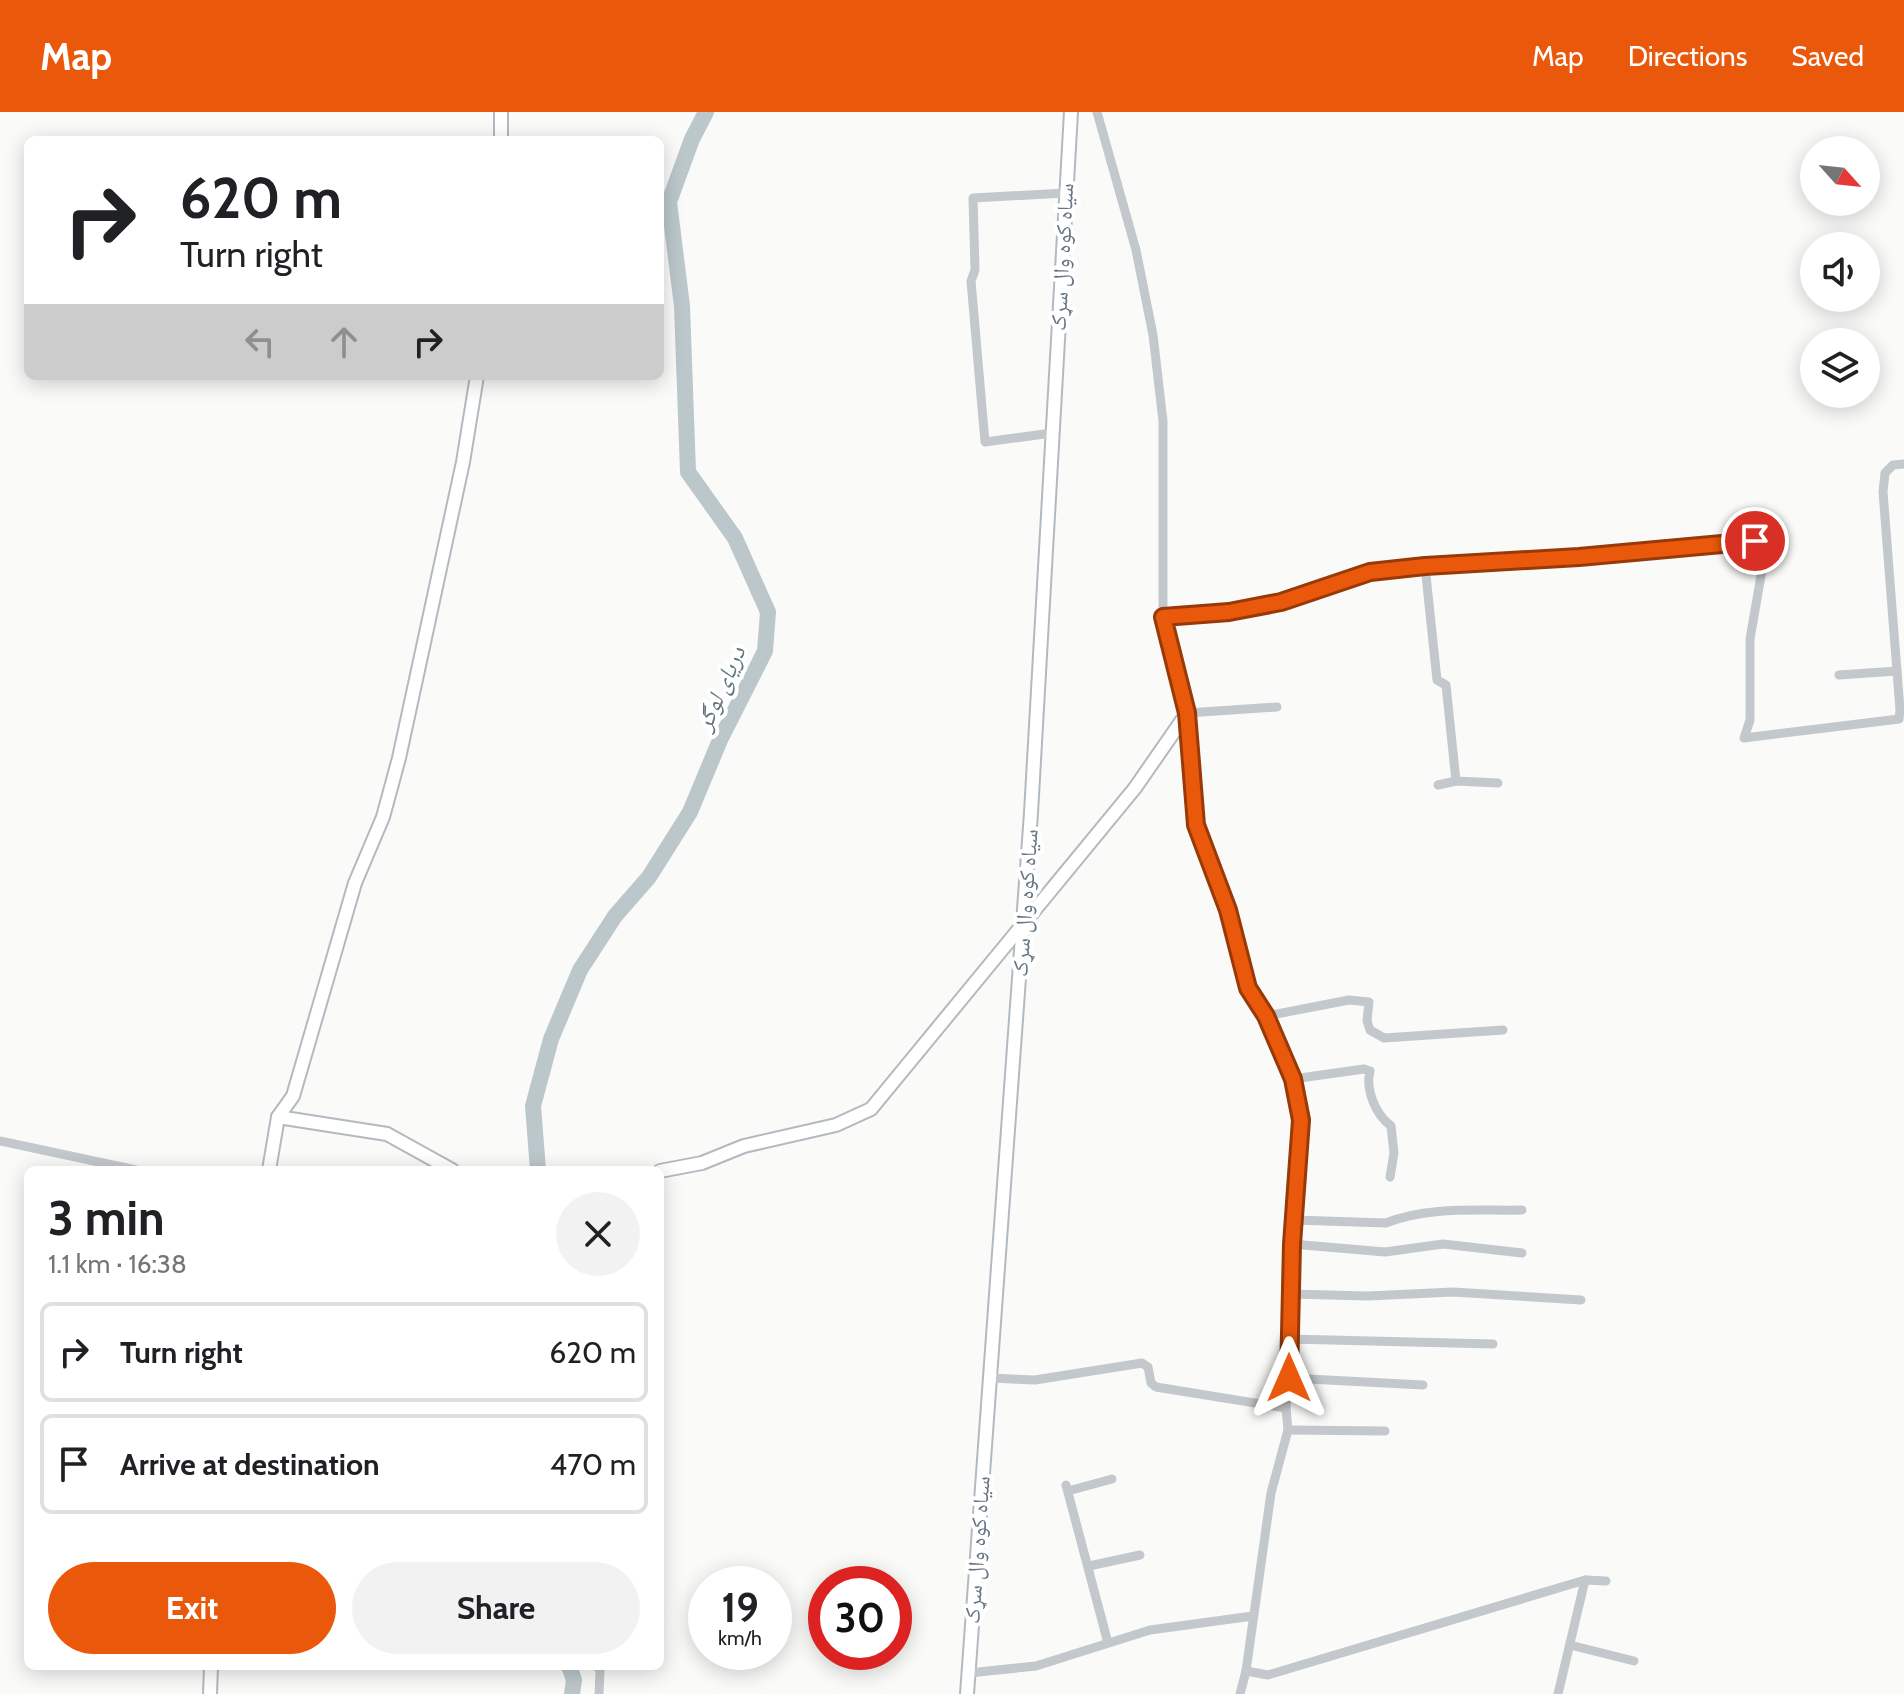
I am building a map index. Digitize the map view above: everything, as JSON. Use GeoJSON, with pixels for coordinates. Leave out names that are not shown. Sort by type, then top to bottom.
{"type":"FeatureCollection","features":[{"type":"Feature","properties":{"kind":"street"},"geometry":{"type":"LineString","coordinates":[[501,112],[501,136]]}},
{"type":"Feature","properties":{"kind":"street","name":"سیاه کوه وال سړک"},"geometry":{"type":"LineString","coordinates":[[967,1694],[1023,926],[1071,112]]}},
{"type":"Feature","properties":{"kind":"street"},"geometry":{"type":"LineString","coordinates":[[1097,112],[1136,250],[1153,335],[1163,421],[1163,617],[1187,713],[1196,825],[1228,910],[1248,988],[1266,1016],[1293,1079],[1301,1120],[1292,1244],[1286,1408],[1288,1430],[1271,1493],[1246,1671],[1240,1694]]}},
{"type":"Feature","properties":{"kind":"street"},"geometry":{"type":"LineString","coordinates":[[1052,433],[985,442],[971,281],[975,270],[973,198],[1066,193]]}},
{"type":"Feature","properties":{"kind":"street"},"geometry":{"type":"LineString","coordinates":[[270,1166],[278,1117],[293,1096],[298,1082],[355,883],[383,817],[396,770],[463,462],[476,380]]}},
{"type":"Feature","properties":{"kind":"street"},"geometry":{"type":"LineString","coordinates":[[1163,617],[1229,612],[1268,605],[1370,572],[1767,541],[1750,639],[1750,720],[1744,738],[1899,719],[1897,671],[1900,644],[1883,492],[1885,473],[1893,465],[1904,464]]}},
{"type":"Feature","properties":{"kind":"street"},"geometry":{"type":"LineString","coordinates":[[1425,566],[1437,680],[1446,685],[1456,781]]}},
{"type":"Feature","properties":{"kind":"street"},"geometry":{"type":"LineString","coordinates":[[1839,675],[1897,671]]}},
{"type":"Feature","properties":{"kind":"street"},"geometry":{"type":"LineString","coordinates":[[1187,713],[1277,707]]}},
{"type":"Feature","properties":{"kind":"street"},"geometry":{"type":"LineString","coordinates":[[664,1170],[702,1163],[744,1146],[836,1125],[871,1109],[1135,788],[1187,713]]}},
{"type":"Feature","properties":{"kind":"street"},"geometry":{"type":"LineString","coordinates":[[1438,785],[1456,781],[1498,783]]}},
{"type":"Feature","properties":{"kind":"street"},"geometry":{"type":"LineString","coordinates":[[1266,1016],[1349,1000],[1369,1002],[1367,1021],[1370,1030],[1384,1038],[1503,1030]]}},
{"type":"Feature","properties":{"kind":"street"},"geometry":{"type":"LineString","coordinates":[[1293,1079],[1364,1069],[1370,1071],[1367,1082],[1380,1118],[1391,1126],[1394,1153],[1390,1177]]}},
{"type":"Feature","properties":{"kind":"street"},"geometry":{"type":"LineString","coordinates":[[278,1117],[387,1134],[445,1166]]}},
{"type":"Feature","properties":{"kind":"street"},"geometry":{"type":"LineString","coordinates":[[0,1141],[90,1166]]}},
{"type":"Feature","properties":{"kind":"street"},"geometry":{"type":"LineString","coordinates":[[1294,1220],[1386,1223],[1398,1218],[1434,1213],[1522,1210]]}},
{"type":"Feature","properties":{"kind":"street"},"geometry":{"type":"LineString","coordinates":[[1292,1244],[1385,1252],[1443,1244],[1522,1253]]}},
{"type":"Feature","properties":{"kind":"street"},"geometry":{"type":"LineString","coordinates":[[1290,1294],[1368,1296],[1453,1292],[1581,1300]]}},
{"type":"Feature","properties":{"kind":"street"},"geometry":{"type":"LineString","coordinates":[[1289,1339],[1493,1344]]}},
{"type":"Feature","properties":{"kind":"street"},"geometry":{"type":"LineString","coordinates":[[990,1378],[1035,1380],[1142,1363],[1148,1367],[1151,1383],[1156,1387],[1286,1408]]}},
{"type":"Feature","properties":{"kind":"street"},"geometry":{"type":"LineString","coordinates":[[1289,1378],[1423,1385]]}},
{"type":"Feature","properties":{"kind":"street"},"geometry":{"type":"LineString","coordinates":[[1288,1430],[1385,1431]]}},
{"type":"Feature","properties":{"kind":"street"},"geometry":{"type":"LineString","coordinates":[[1108,1643],[1067,1488],[1112,1479]]}},
{"type":"Feature","properties":{"kind":"street"},"geometry":{"type":"LineString","coordinates":[[1089,1566],[1140,1555]]}},
{"type":"Feature","properties":{"kind":"street"},"geometry":{"type":"LineString","coordinates":[[1246,1671],[1268,1675],[1585,1580],[1606,1581]]}},
{"type":"Feature","properties":{"kind":"street"},"geometry":{"type":"LineString","coordinates":[[1558,1694],[1585,1580]]}},
{"type":"Feature","properties":{"kind":"street"},"geometry":{"type":"LineString","coordinates":[[969,1673],[1036,1666],[1150,1630],[1253,1616]]}},
{"type":"Feature","properties":{"kind":"street"},"geometry":{"type":"LineString","coordinates":[[1570,1645],[1634,1661]]}},
{"type":"Feature","properties":{"kind":"street"},"geometry":{"type":"LineString","coordinates":[[210,1694],[211,1670]]}},
{"type":"Feature","properties":{"kind":"street"},"geometry":{"type":"LineString","coordinates":[[599,1670],[599,1694]]}},
{"type":"Feature","properties":{"kind":"waterway","name":"دریای لوگر"},"geometry":{"type":"LineString","coordinates":[[538,1166],[533,1106],[551,1039],[580,970],[615,916],[649,877],[690,812],[720,740],[765,651],[768,612],[735,538],[688,472],[682,306],[669,202],[692,139],[706,112]]}},
{"type":"Feature","properties":{"kind":"waterway","name":"دریای لوگر"},"geometry":{"type":"LineString","coordinates":[[570,1670],[574,1680],[572,1694]]}},
{"type":"Feature","properties":{"kind":"route"},"geometry":{"type":"LineString","coordinates":[[1289,1378],[1292,1244],[1301,1120],[1293,1079],[1266,1016],[1248,988],[1228,910],[1196,825],[1187,713],[1163,617],[1229,612],[1281,602],[1370,572],[1755,541]]}}]}
